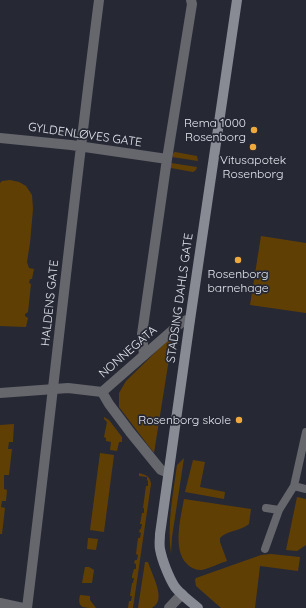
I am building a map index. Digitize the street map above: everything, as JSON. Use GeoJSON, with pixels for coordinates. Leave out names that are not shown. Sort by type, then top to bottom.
{"type":"FeatureCollection","features":[{"type":"Feature","properties":{"kind":"main road","name":"STADSING DAHLS GATE"},"geometry":{"type":"LineString","coordinates":[[198,608],[182,594],[171,579],[160,548],[160,534],[237,0]]}},
{"type":"Feature","properties":{"kind":"street","name":"HALDENS GATE"},"geometry":{"type":"LineString","coordinates":[[27,608],[80,147],[99,0]]}},
{"type":"Feature","properties":{"kind":"street"},"geometry":{"type":"LineString","coordinates":[[144,355],[142,334],[167,159],[192,4],[191,0]]}},
{"type":"Feature","properties":{"kind":"street","name":"GYLDENLØVES GATE"},"geometry":{"type":"LineString","coordinates":[[0,138],[36,141],[167,159]]}},
{"type":"Feature","properties":{"kind":"street","name":"NONNEGATA"},"geometry":{"type":"LineString","coordinates":[[0,392],[68,388],[102,392],[182,322],[190,320]]}},
{"type":"Feature","properties":{"kind":"street","name":"NONNEGATA"},"geometry":{"type":"LineString","coordinates":[[102,392],[109,404],[143,449],[161,470],[168,473]]}},
{"type":"Feature","properties":{"kind":"street"},"geometry":{"type":"LineString","coordinates":[[265,549],[279,510],[294,486],[306,432]]}},
{"type":"Feature","properties":{"kind":"street"},"geometry":{"type":"LineString","coordinates":[[294,486],[306,489]]}},
{"type":"Feature","properties":{"kind":"street"},"geometry":{"type":"LineString","coordinates":[[266,508],[279,510]]}},
{"type":"Feature","properties":{"kind":"street"},"geometry":{"type":"LineString","coordinates":[[169,608],[182,594]]}},
{"type":"Feature","properties":{"kind":"street"},"geometry":{"type":"LineString","coordinates":[[0,603],[23,608]]}},
{"type":"Feature","properties":{"kind":"shaded area"},"geometry":{"type":"Polygon","coordinates":[[[175,152],[197,156],[198,161],[172,157],[173,153],[175,152]]]}},
{"type":"Feature","properties":{"kind":"shaded area"},"geometry":{"type":"Polygon","coordinates":[[[171,163],[197,167],[193,172],[171,168],[171,163]]]}},
{"type":"Feature","properties":{"kind":"shaded area"},"geometry":{"type":"Polygon","coordinates":[[[10,180],[19,182],[26,186],[32,195],[33,209],[27,262],[29,268],[34,269],[32,279],[30,279],[29,283],[31,284],[28,312],[25,314],[28,318],[26,327],[0,326],[0,183],[2,181],[10,180]]]}},
{"type":"Feature","properties":{"kind":"shaded area"},"geometry":{"type":"Polygon","coordinates":[[[261,236],[306,243],[306,313],[250,305],[261,236]]]}},
{"type":"Feature","properties":{"kind":"shaded area"},"geometry":{"type":"Polygon","coordinates":[[[168,340],[172,340],[154,453],[119,407],[119,393],[126,381],[168,340]]]}},
{"type":"Feature","properties":{"kind":"shaded area"},"geometry":{"type":"Polygon","coordinates":[[[104,417],[109,420],[122,437],[122,442],[119,442],[117,451],[110,450],[111,442],[106,441],[106,438],[104,437],[107,422],[104,417]]]}},
{"type":"Feature","properties":{"kind":"shaded area"},"geometry":{"type":"Polygon","coordinates":[[[14,424],[13,442],[9,442],[8,449],[12,449],[9,475],[4,475],[4,489],[7,490],[6,501],[2,501],[1,507],[5,508],[2,534],[0,534],[0,425],[14,424]]]}},
{"type":"Feature","properties":{"kind":"shaded area"},"geometry":{"type":"Polygon","coordinates":[[[100,453],[114,455],[104,532],[90,530],[100,453]]]}},
{"type":"Feature","properties":{"kind":"shaded area"},"geometry":{"type":"Polygon","coordinates":[[[184,458],[172,537],[171,554],[170,520],[172,498],[177,465],[184,458]]]}},
{"type":"Feature","properties":{"kind":"shaded area"},"geometry":{"type":"Polygon","coordinates":[[[193,460],[205,462],[200,487],[225,492],[224,499],[185,492],[193,460]]]}},
{"type":"Feature","properties":{"kind":"shaded area"},"geometry":{"type":"Polygon","coordinates":[[[139,473],[147,476],[150,479],[151,484],[133,608],[128,608],[129,601],[131,601],[132,596],[130,596],[134,578],[132,578],[132,576],[134,569],[136,569],[136,564],[134,563],[135,560],[137,560],[138,555],[136,554],[138,538],[140,538],[141,533],[139,532],[142,524],[140,524],[142,513],[144,513],[143,508],[146,486],[148,486],[147,477],[139,476],[139,473]]]}},
{"type":"Feature","properties":{"kind":"shaded area"},"geometry":{"type":"Polygon","coordinates":[[[297,497],[306,499],[306,545],[297,551],[286,550],[297,497]]]}},
{"type":"Feature","properties":{"kind":"shaded area"},"geometry":{"type":"Polygon","coordinates":[[[184,499],[251,509],[249,524],[226,533],[220,538],[227,561],[199,570],[190,567],[182,558],[179,533],[184,499]]]}},
{"type":"Feature","properties":{"kind":"shaded area"},"geometry":{"type":"Polygon","coordinates":[[[88,538],[98,539],[96,550],[87,549],[88,538]]]}},
{"type":"Feature","properties":{"kind":"shaded area"},"geometry":{"type":"Polygon","coordinates":[[[271,554],[300,557],[298,571],[260,566],[255,608],[221,608],[196,586],[196,578],[261,555],[271,554]]]}},
{"type":"Feature","properties":{"kind":"shaded area"},"geometry":{"type":"Polygon","coordinates":[[[145,562],[148,562],[159,594],[157,604],[152,608],[138,608],[145,562]]]}},
{"type":"Feature","properties":{"kind":"shaded area"},"geometry":{"type":"Polygon","coordinates":[[[85,567],[89,567],[94,570],[92,583],[82,583],[85,567]]]}},
{"type":"Feature","properties":{"kind":"shaded area"},"geometry":{"type":"Polygon","coordinates":[[[80,595],[90,596],[90,600],[96,608],[88,608],[80,605],[80,595]]]}},
{"type":"Feature","properties":{"kind":"place","name":"Rema 1000 Rosenborg"},"geometry":{"type":"Point","coordinates":[254,130]}},
{"type":"Feature","properties":{"kind":"place","name":"Vitusapotek Rosenborg"},"geometry":{"type":"Point","coordinates":[253,147]}},
{"type":"Feature","properties":{"kind":"place","name":"Rosenborg barnehage"},"geometry":{"type":"Point","coordinates":[238,260]}},
{"type":"Feature","properties":{"kind":"place","name":"Rosenborg skole"},"geometry":{"type":"Point","coordinates":[239,420]}}]}
